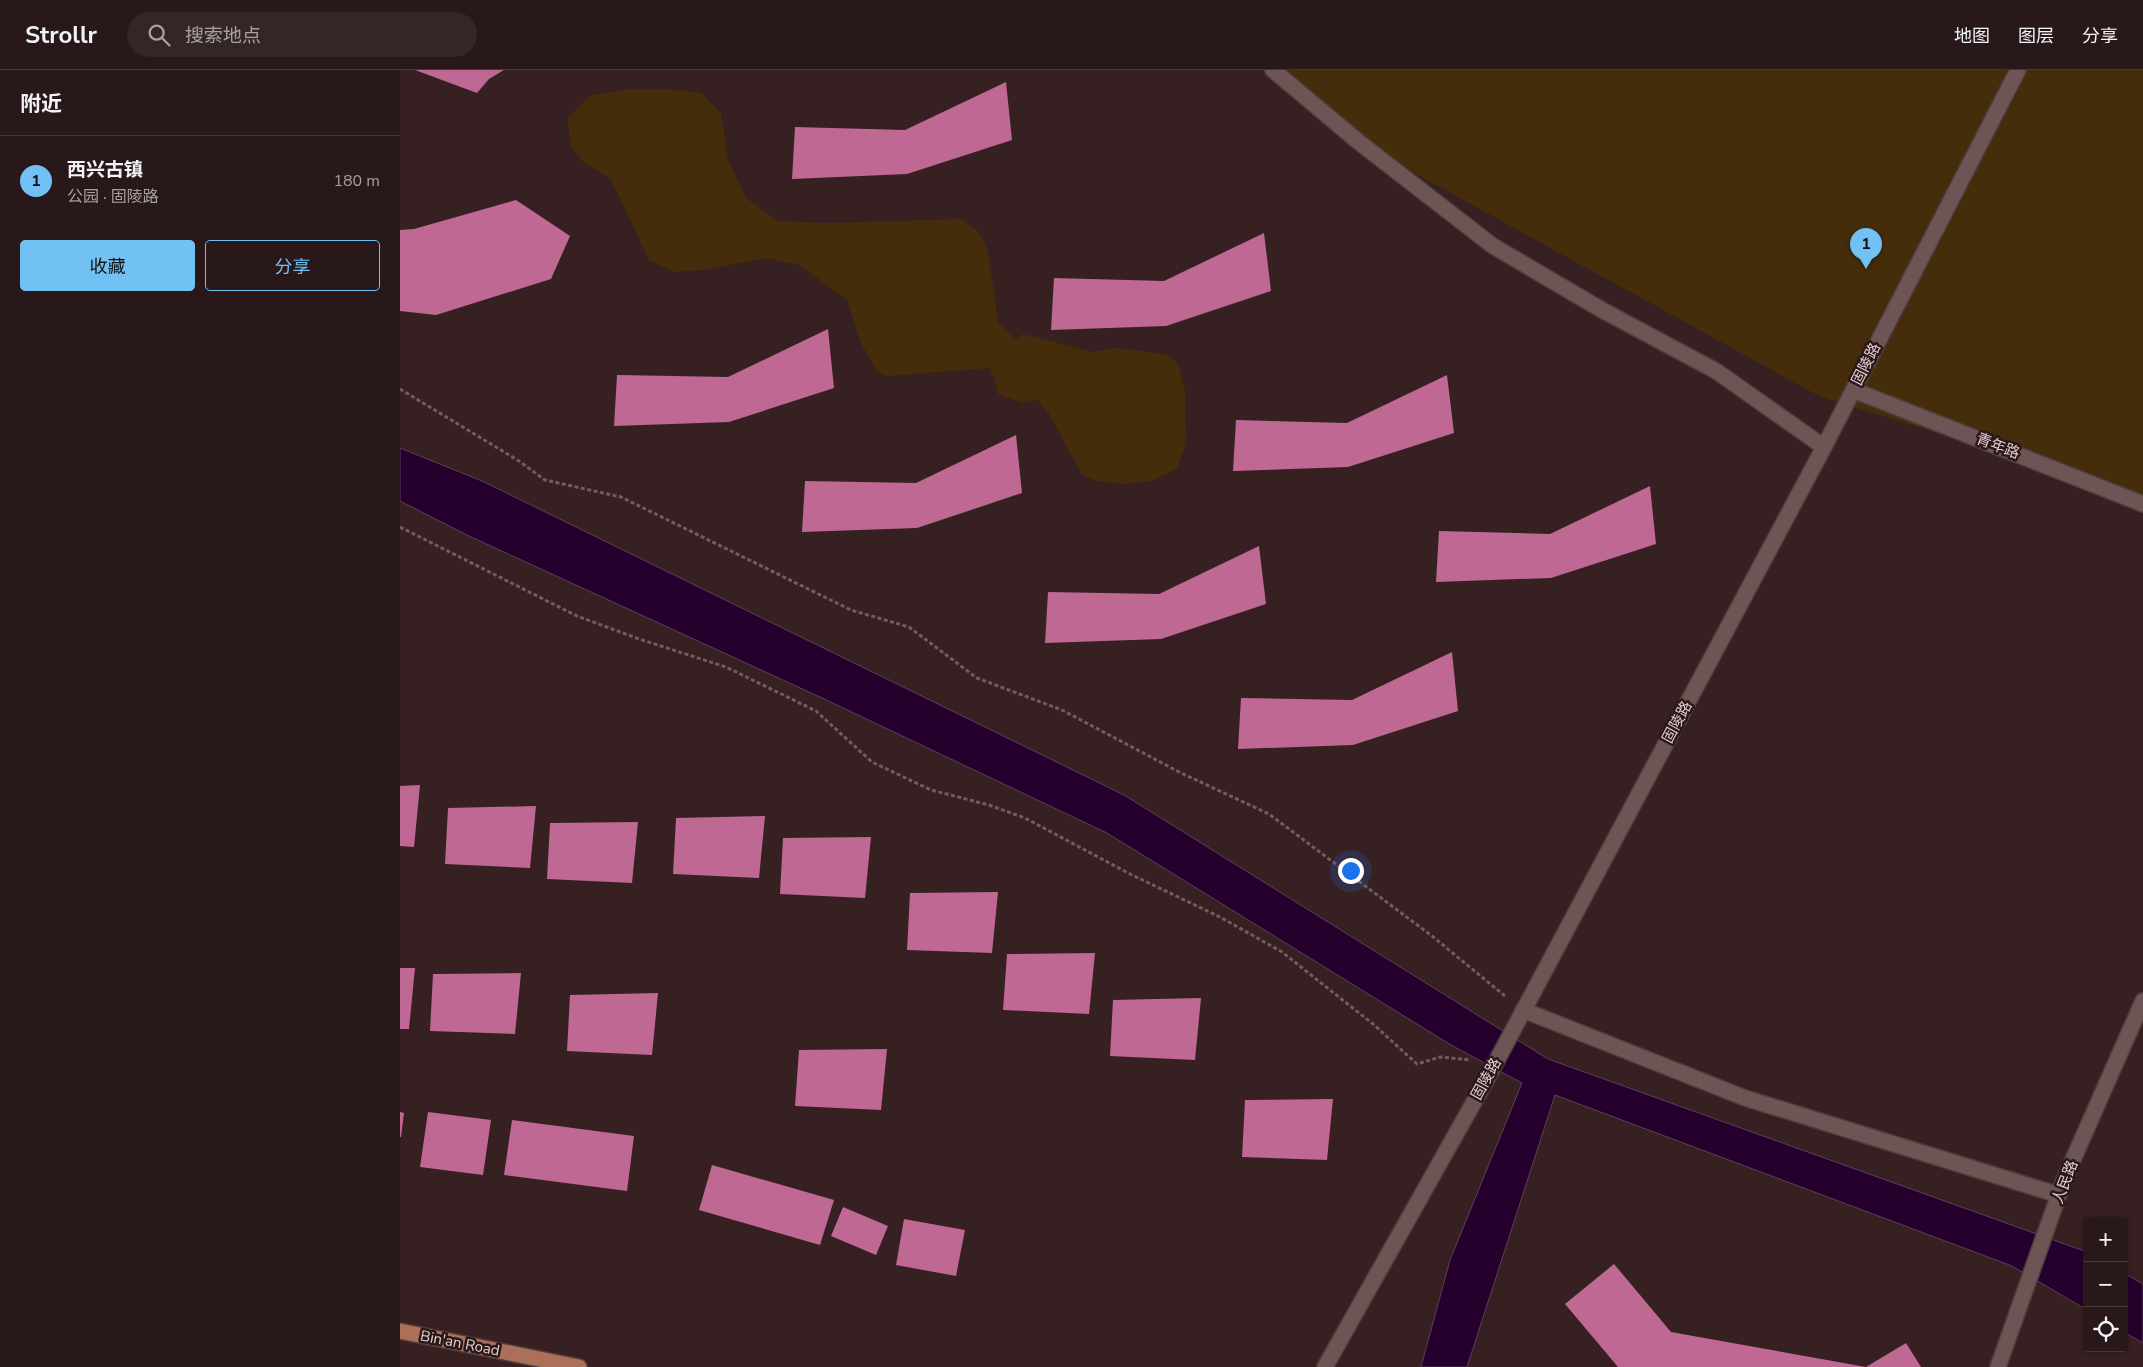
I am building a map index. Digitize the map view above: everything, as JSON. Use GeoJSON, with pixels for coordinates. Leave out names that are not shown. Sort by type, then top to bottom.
{"type":"FeatureCollection","features":[{"type":"Feature","properties":{"kind":"main road","name":"Bin'an Road"},"geometry":{"type":"LineString","coordinates":[[400,1331],[579,1367]]}},
{"type":"Feature","properties":{"kind":"street"},"geometry":{"type":"LineString","coordinates":[[1273,70],[1360,143],[1493,246],[1602,310],[1716,371],[1824,447]]}},
{"type":"Feature","properties":{"kind":"street","name":"固陵路"},"geometry":{"type":"LineString","coordinates":[[1325,1367],[1488,1077],[1824,447],[2018,70]]}},
{"type":"Feature","properties":{"kind":"street","name":"青年路"},"geometry":{"type":"LineString","coordinates":[[1853,390],[2143,504]]}},
{"type":"Feature","properties":{"kind":"street","name":"人民路"},"geometry":{"type":"LineString","coordinates":[[1998,1367],[2059,1195],[2143,1001]]}},
{"type":"Feature","properties":{"kind":"street"},"geometry":{"type":"LineString","coordinates":[[1523,1010],[1745,1098],[2059,1195]]}},
{"type":"Feature","properties":{"kind":"path"},"geometry":{"type":"LineString","coordinates":[[400,389],[519,461],[545,480],[621,497],[851,610],[909,627],[977,678],[1062,710],[1181,774],[1269,814],[1432,936],[1523,1010]]}},
{"type":"Feature","properties":{"kind":"path"},"geometry":{"type":"LineString","coordinates":[[400,527],[577,616],[639,639],[726,667],[816,710],[872,762],[931,790],[990,805],[1025,818],[1130,874],[1220,917],[1282,952],[1373,1024],[1417,1064],[1440,1057],[1471,1060],[1488,1077]]}},
{"type":"Feature","properties":{"kind":"shaded area"},"geometry":{"type":"Polygon","coordinates":[[[1277,70],[2143,70],[2143,498],[1819,396],[1360,143],[1277,70]]]}},
{"type":"Feature","properties":{"kind":"shaded area"},"geometry":{"type":"Polygon","coordinates":[[[629,89],[665,89],[701,93],[721,113],[728,159],[746,198],[778,221],[829,223],[961,219],[978,231],[988,251],[998,322],[1016,339],[1023,334],[1092,352],[1118,348],[1169,355],[1179,366],[1185,391],[1186,443],[1177,469],[1151,481],[1124,484],[1096,481],[1082,475],[1048,412],[1037,399],[1023,403],[999,395],[990,368],[889,376],[877,372],[861,343],[847,300],[799,265],[766,258],[703,270],[674,272],[649,260],[611,179],[583,162],[571,147],[567,118],[591,95],[629,89]]]}},
{"type":"Feature","properties":{"kind":"shaded area"},"geometry":{"type":"Polygon","coordinates":[[[400,448],[482,481],[1124,795],[1548,1059],[2083,1251],[2083,1308],[2012,1266],[1555,1095],[1467,1367],[1421,1367],[1450,1260],[1522,1083],[1451,1045],[1107,833],[820,697],[469,536],[400,501],[400,448]]]}},
{"type":"Feature","properties":{"kind":"shaded area"},"geometry":{"type":"Polygon","coordinates":[[[2128,1275],[2143,1284],[2143,1343],[2128,1334],[2128,1275]]]}},
{"type":"Feature","properties":{"kind":"building"},"geometry":{"type":"Polygon","coordinates":[[[415,70],[504,70],[489,79],[477,93],[415,70]]]}},
{"type":"Feature","properties":{"kind":"building"},"geometry":{"type":"Polygon","coordinates":[[[1006,82],[1012,140],[907,174],[792,179],[795,127],[905,130],[1006,82]]]}},
{"type":"Feature","properties":{"kind":"building"},"geometry":{"type":"Polygon","coordinates":[[[516,200],[570,236],[551,279],[436,315],[400,311],[400,230],[414,229],[516,200]]]}},
{"type":"Feature","properties":{"kind":"building"},"geometry":{"type":"Polygon","coordinates":[[[1264,233],[1271,291],[1166,326],[1051,330],[1054,278],[1164,281],[1264,233]]]}},
{"type":"Feature","properties":{"kind":"building"},"geometry":{"type":"Polygon","coordinates":[[[828,329],[834,388],[729,422],[614,426],[617,375],[728,377],[828,329]]]}},
{"type":"Feature","properties":{"kind":"building"},"geometry":{"type":"Polygon","coordinates":[[[1447,375],[1454,433],[1348,467],[1233,471],[1236,420],[1347,423],[1447,375]]]}},
{"type":"Feature","properties":{"kind":"building"},"geometry":{"type":"Polygon","coordinates":[[[1016,435],[1022,493],[917,528],[802,532],[805,481],[916,483],[1016,435]]]}},
{"type":"Feature","properties":{"kind":"building"},"geometry":{"type":"Polygon","coordinates":[[[1650,486],[1656,544],[1551,578],[1436,582],[1439,531],[1550,534],[1650,486]]]}},
{"type":"Feature","properties":{"kind":"building"},"geometry":{"type":"Polygon","coordinates":[[[1259,546],[1266,604],[1161,639],[1045,643],[1048,592],[1159,594],[1259,546]]]}},
{"type":"Feature","properties":{"kind":"building"},"geometry":{"type":"Polygon","coordinates":[[[1452,652],[1458,711],[1353,745],[1238,749],[1241,698],[1352,700],[1452,652]]]}},
{"type":"Feature","properties":{"kind":"building"},"geometry":{"type":"Polygon","coordinates":[[[420,785],[414,847],[400,846],[400,786],[420,785]]]}},
{"type":"Feature","properties":{"kind":"building"},"geometry":{"type":"Polygon","coordinates":[[[536,806],[530,868],[445,864],[448,808],[536,806]]]}},
{"type":"Feature","properties":{"kind":"building"},"geometry":{"type":"Polygon","coordinates":[[[765,816],[759,878],[673,874],[676,818],[765,816]]]}},
{"type":"Feature","properties":{"kind":"building"},"geometry":{"type":"Polygon","coordinates":[[[638,822],[632,883],[547,879],[550,823],[638,822]]]}},
{"type":"Feature","properties":{"kind":"building"},"geometry":{"type":"Polygon","coordinates":[[[871,837],[865,898],[780,894],[783,838],[871,837]]]}},
{"type":"Feature","properties":{"kind":"building"},"geometry":{"type":"Polygon","coordinates":[[[998,892],[992,953],[907,950],[910,893],[998,892]]]}},
{"type":"Feature","properties":{"kind":"building"},"geometry":{"type":"Polygon","coordinates":[[[1095,953],[1089,1014],[1003,1010],[1007,954],[1095,953]]]}},
{"type":"Feature","properties":{"kind":"building"},"geometry":{"type":"Polygon","coordinates":[[[400,968],[415,968],[409,1029],[400,1029],[400,968]]]}},
{"type":"Feature","properties":{"kind":"building"},"geometry":{"type":"Polygon","coordinates":[[[521,973],[515,1034],[430,1031],[433,974],[521,973]]]}},
{"type":"Feature","properties":{"kind":"building"},"geometry":{"type":"Polygon","coordinates":[[[658,993],[652,1055],[567,1051],[570,995],[658,993]]]}},
{"type":"Feature","properties":{"kind":"building"},"geometry":{"type":"Polygon","coordinates":[[[1201,998],[1195,1060],[1110,1056],[1113,1000],[1201,998]]]}},
{"type":"Feature","properties":{"kind":"building"},"geometry":{"type":"Polygon","coordinates":[[[887,1049],[881,1110],[795,1106],[799,1050],[887,1049]]]}},
{"type":"Feature","properties":{"kind":"building"},"geometry":{"type":"Polygon","coordinates":[[[1333,1099],[1327,1160],[1242,1157],[1245,1100],[1333,1099]]]}},
{"type":"Feature","properties":{"kind":"building"},"geometry":{"type":"Polygon","coordinates":[[[400,1112],[404,1113],[401,1137],[400,1137],[400,1112]]]}},
{"type":"Feature","properties":{"kind":"building"},"geometry":{"type":"Polygon","coordinates":[[[428,1112],[491,1120],[483,1175],[420,1167],[428,1112]]]}},
{"type":"Feature","properties":{"kind":"building"},"geometry":{"type":"Polygon","coordinates":[[[512,1120],[634,1136],[627,1191],[504,1175],[512,1120]]]}},
{"type":"Feature","properties":{"kind":"building"},"geometry":{"type":"Polygon","coordinates":[[[712,1165],[834,1200],[820,1245],[699,1210],[712,1165]]]}},
{"type":"Feature","properties":{"kind":"building"},"geometry":{"type":"Polygon","coordinates":[[[843,1207],[888,1226],[876,1255],[831,1236],[843,1207]]]}},
{"type":"Feature","properties":{"kind":"building"},"geometry":{"type":"Polygon","coordinates":[[[904,1219],[965,1230],[956,1276],[896,1265],[904,1219]]]}},
{"type":"Feature","properties":{"kind":"building"},"geometry":{"type":"Polygon","coordinates":[[[1614,1264],[1671,1332],[1866,1367],[1618,1367],[1565,1304],[1614,1264]]]}},
{"type":"Feature","properties":{"kind":"building"},"geometry":{"type":"Polygon","coordinates":[[[1906,1343],[1921,1367],[1866,1367],[1906,1343]]]}},
{"type":"Feature","properties":{"kind":"place","name":"西兴古镇"},"geometry":{"type":"Point","coordinates":[1866,269]}}]}
